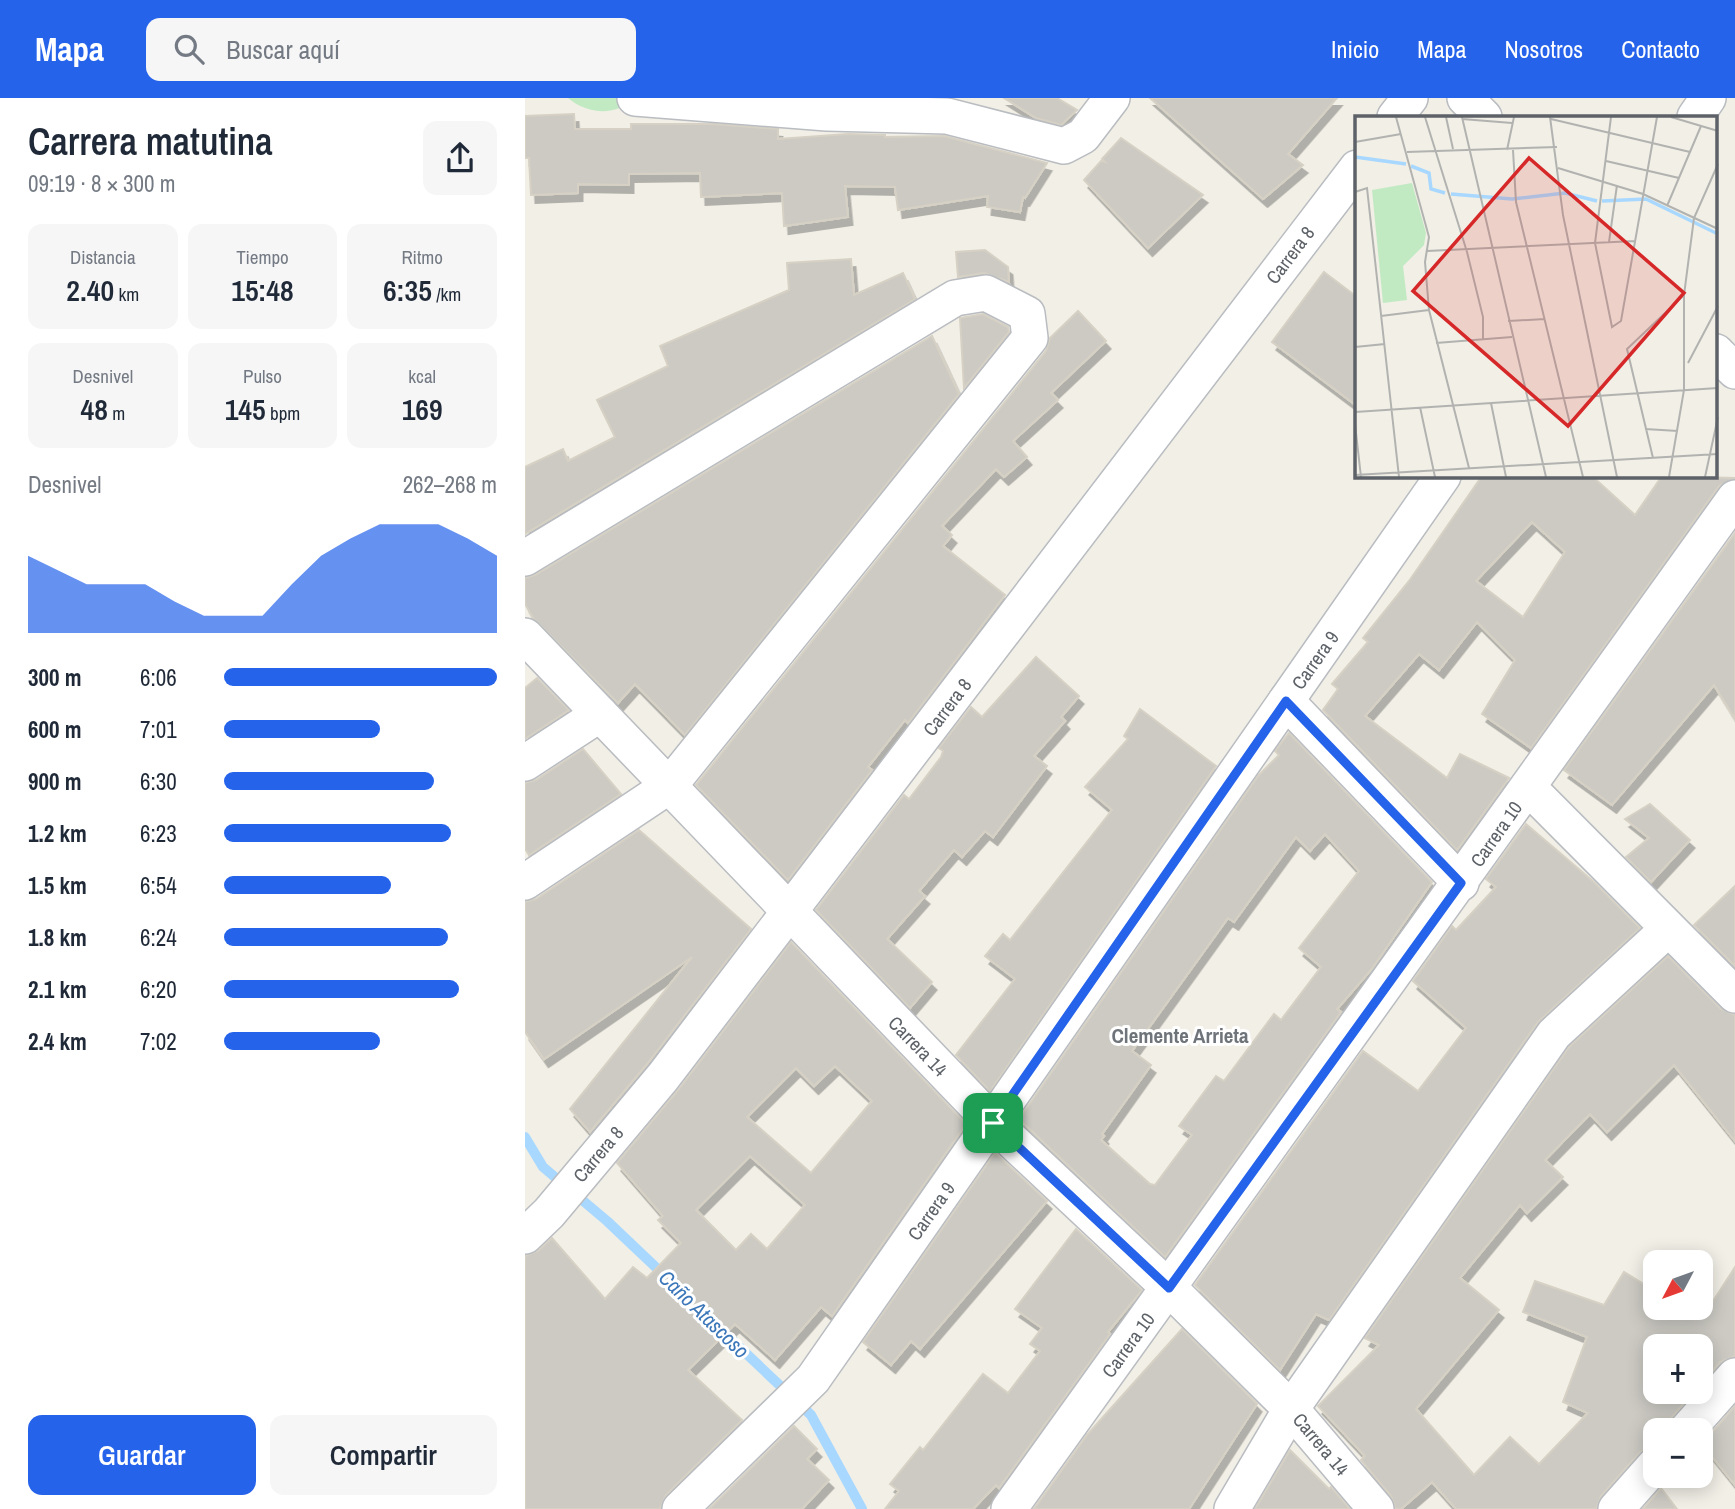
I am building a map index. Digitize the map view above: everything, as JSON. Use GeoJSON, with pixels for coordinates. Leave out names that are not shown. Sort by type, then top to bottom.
{"type":"FeatureCollection","features":[{"type":"Feature","properties":{"kind":"street"},"geometry":{"type":"LineString","coordinates":[[635,98],[827,113],[947,116],[1064,146],[1083,136],[1112,98]]}},
{"type":"Feature","properties":{"kind":"street"},"geometry":{"type":"LineString","coordinates":[[1396,116],[1410,98]]}},
{"type":"Feature","properties":{"kind":"street"},"geometry":{"type":"LineString","coordinates":[[1465,98],[1483,116]]}},
{"type":"Feature","properties":{"kind":"street"},"geometry":{"type":"LineString","coordinates":[[1696,116],[1708,98]]}},
{"type":"Feature","properties":{"kind":"street","name":"Carrera 8"},"geometry":{"type":"LineString","coordinates":[[537,1225],[663,1077],[1355,171]]}},
{"type":"Feature","properties":{"kind":"street"},"geometry":{"type":"LineString","coordinates":[[525,558],[955,298],[986,293],[1027,314],[1030,338],[669,786],[525,882]]}},
{"type":"Feature","properties":{"kind":"street"},"geometry":{"type":"LineString","coordinates":[[1717,353],[1735,371]]}},
{"type":"Feature","properties":{"kind":"street","name":"Carrera 9"},"geometry":{"type":"LineString","coordinates":[[680,1509],[813,1379],[1442,478]]}},
{"type":"Feature","properties":{"kind":"street","name":"Carrera 10"},"geometry":{"type":"LineString","coordinates":[[1009,1509],[1735,498]]}},
{"type":"Feature","properties":{"kind":"street","name":"Carrera 14"},"geometry":{"type":"LineString","coordinates":[[525,636],[993,1123],[1169,1288],[1291,1409],[1376,1509]]}},
{"type":"Feature","properties":{"kind":"street"},"geometry":{"type":"LineString","coordinates":[[1286,701],[1461,883]]}},
{"type":"Feature","properties":{"kind":"street"},"geometry":{"type":"LineString","coordinates":[[525,763],[600,714]]}},
{"type":"Feature","properties":{"kind":"street"},"geometry":{"type":"LineString","coordinates":[[1528,787],[1735,995]]}},
{"type":"Feature","properties":{"kind":"street"},"geometry":{"type":"LineString","coordinates":[[1232,1509],[1291,1409],[1554,1034],[1668,929]]}},
{"type":"Feature","properties":{"kind":"street"},"geometry":{"type":"LineString","coordinates":[[1698,1418],[1735,1376]]}},
{"type":"Feature","properties":{"kind":"street"},"geometry":{"type":"LineString","coordinates":[[1616,1509],[1643,1479]]}},
{"type":"Feature","properties":{"kind":"green space"},"geometry":{"type":"Polygon","coordinates":[[[568,98],[635,98],[620,108],[602,111],[584,108],[568,98]]]}},
{"type":"Feature","properties":{"kind":"building"},"geometry":{"type":"Polygon","coordinates":[[[1004,98],[1057,98],[1077,110],[1061,125],[1036,118],[1004,98]]]}},
{"type":"Feature","properties":{"kind":"building"},"geometry":{"type":"Polygon","coordinates":[[[1150,98],[1337,98],[1288,154],[1303,165],[1263,199],[1150,98]]]}},
{"type":"Feature","properties":{"kind":"building"},"geometry":{"type":"Polygon","coordinates":[[[574,114],[575,129],[631,129],[631,124],[714,124],[778,129],[778,139],[848,134],[885,137],[944,136],[1047,163],[1025,198],[1023,197],[1020,212],[987,207],[988,196],[898,210],[895,187],[845,186],[848,217],[784,226],[782,193],[701,197],[700,173],[629,174],[629,185],[578,184],[578,193],[531,195],[529,158],[525,158],[525,116],[574,114]]]}},
{"type":"Feature","properties":{"kind":"building"},"geometry":{"type":"Polygon","coordinates":[[[1121,138],[1203,195],[1148,248],[1084,180],[1101,161],[1105,162],[1102,159],[1121,138]]]}},
{"type":"Feature","properties":{"kind":"building"},"geometry":{"type":"Polygon","coordinates":[[[985,250],[1008,267],[1009,282],[984,273],[958,277],[956,252],[985,250]]]}},
{"type":"Feature","properties":{"kind":"building"},"geometry":{"type":"Polygon","coordinates":[[[851,259],[854,295],[903,273],[915,299],[525,534],[525,467],[563,449],[568,461],[615,437],[597,400],[668,366],[660,346],[789,290],[787,263],[851,259]]]}},
{"type":"Feature","properties":{"kind":"building"},"geometry":{"type":"Polygon","coordinates":[[[1324,272],[1355,295],[1355,404],[1272,342],[1324,272]]]}},
{"type":"Feature","properties":{"kind":"building"},"geometry":{"type":"Polygon","coordinates":[[[1078,311],[1106,341],[1051,393],[1058,400],[1013,441],[1027,457],[1004,477],[996,469],[942,526],[952,535],[943,546],[1005,595],[908,723],[905,720],[868,767],[872,770],[788,880],[696,785],[1046,351],[1050,338],[1078,311]]]}},
{"type":"Feature","properties":{"kind":"building"},"geometry":{"type":"Polygon","coordinates":[[[983,314],[1008,327],[1009,332],[964,388],[960,318],[983,314]]]}},
{"type":"Feature","properties":{"kind":"building"},"geometry":{"type":"Polygon","coordinates":[[[932,336],[959,394],[685,735],[635,684],[618,703],[533,618],[525,604],[525,578],[535,575],[932,336]]]}},
{"type":"Feature","properties":{"kind":"building"},"geometry":{"type":"Polygon","coordinates":[[[1481,478],[1594,478],[1635,515],[1661,478],[1735,478],[1719,486],[1531,748],[1482,714],[1515,660],[1477,622],[1439,670],[1419,654],[1365,716],[1447,778],[1460,754],[1509,778],[1457,850],[1323,710],[1338,689],[1332,684],[1368,642],[1363,638],[1409,581],[1481,478]],[[1532,522],[1476,581],[1523,617],[1565,552],[1532,522]]]}},
{"type":"Feature","properties":{"kind":"building"},"geometry":{"type":"Polygon","coordinates":[[[1735,533],[1735,719],[1714,685],[1612,805],[1564,770],[1735,533]]]}},
{"type":"Feature","properties":{"kind":"building"},"geometry":{"type":"Polygon","coordinates":[[[1036,657],[1079,696],[1061,717],[1065,721],[1034,756],[1047,766],[993,837],[985,831],[962,857],[954,850],[919,891],[925,896],[887,939],[932,982],[910,1008],[816,910],[904,795],[909,799],[941,757],[943,751],[939,748],[971,707],[982,717],[1036,657]]]}},
{"type":"Feature","properties":{"kind":"building"},"geometry":{"type":"Polygon","coordinates":[[[537,678],[569,710],[525,739],[525,688],[537,678]]]}},
{"type":"Feature","properties":{"kind":"building"},"geometry":{"type":"Polygon","coordinates":[[[1140,709],[1216,766],[990,1091],[956,1055],[1015,979],[985,956],[1003,934],[1010,940],[1112,810],[1085,787],[1128,739],[1124,736],[1140,709]]]}},
{"type":"Feature","properties":{"kind":"building"},"geometry":{"type":"Polygon","coordinates":[[[1289,733],[1432,882],[1371,970],[1337,1009],[1341,1012],[1165,1257],[1019,1119],[1258,776],[1279,755],[1275,751],[1289,733]],[[1325,834],[1310,851],[1296,837],[1234,922],[1228,918],[1132,1051],[1151,1065],[1102,1134],[1104,1136],[1101,1140],[1150,1184],[1155,1185],[1192,1135],[1179,1126],[1216,1076],[1224,1081],[1274,1014],[1281,1020],[1321,967],[1299,948],[1359,871],[1325,834]]]}},
{"type":"Feature","properties":{"kind":"building"},"geometry":{"type":"Polygon","coordinates":[[[583,749],[621,794],[529,855],[525,849],[525,783],[536,780],[583,749]]]}},
{"type":"Feature","properties":{"kind":"building"},"geometry":{"type":"Polygon","coordinates":[[[1650,804],[1690,840],[1651,882],[1626,857],[1649,838],[1625,819],[1650,804]]]}},
{"type":"Feature","properties":{"kind":"building"},"geometry":{"type":"Polygon","coordinates":[[[1526,824],[1594,882],[1640,928],[1538,1022],[1329,1320],[1316,1314],[1280,1370],[1195,1285],[1363,1051],[1418,1091],[1466,1028],[1413,981],[1452,926],[1456,930],[1496,887],[1486,879],[1526,824]]]}},
{"type":"Feature","properties":{"kind":"building"},"geometry":{"type":"Polygon","coordinates":[[[639,830],[751,929],[647,1064],[590,1132],[570,1109],[692,957],[544,1059],[525,1032],[525,902],[536,899],[639,830]]]}},
{"type":"Feature","properties":{"kind":"building"},"geometry":{"type":"Polygon","coordinates":[[[1735,886],[1735,966],[1694,925],[1735,886]]]}},
{"type":"Feature","properties":{"kind":"building"},"geometry":{"type":"Polygon","coordinates":[[[791,942],[966,1124],[832,1316],[821,1307],[775,1360],[735,1324],[688,1370],[742,1420],[666,1495],[660,1509],[525,1509],[525,1256],[538,1251],[552,1238],[605,1299],[633,1267],[647,1278],[681,1243],[658,1220],[663,1216],[617,1163],[679,1089],[791,942]],[[835,1066],[814,1086],[796,1068],[747,1117],[811,1173],[872,1101],[835,1066]],[[750,1156],[696,1210],[736,1250],[751,1234],[767,1249],[805,1205],[750,1156]]]}},
{"type":"Feature","properties":{"kind":"building"},"geometry":{"type":"Polygon","coordinates":[[[1668,956],[1721,1009],[1735,1015],[1735,1141],[1674,1065],[1607,1132],[1590,1114],[1545,1160],[1563,1177],[1527,1213],[1520,1205],[1460,1278],[1499,1310],[1416,1409],[1474,1475],[1510,1437],[1539,1464],[1588,1413],[1563,1402],[1587,1337],[1523,1312],[1535,1281],[1604,1305],[1624,1272],[1643,1284],[1643,1320],[1713,1320],[1713,1301],[1735,1267],[1735,1356],[1720,1362],[1713,1370],[1713,1334],[1643,1334],[1643,1404],[1684,1404],[1672,1418],[1643,1418],[1643,1451],[1601,1496],[1596,1509],[1456,1509],[1432,1482],[1401,1509],[1396,1509],[1391,1496],[1361,1460],[1365,1456],[1318,1406],[1379,1345],[1365,1338],[1569,1047],[1668,956]]]}},
{"type":"Feature","properties":{"kind":"building"},"geometry":{"type":"Polygon","coordinates":[[[995,1153],[1047,1201],[920,1349],[911,1341],[891,1365],[863,1342],[995,1153]]]}},
{"type":"Feature","properties":{"kind":"building"},"geometry":{"type":"Polygon","coordinates":[[[1076,1229],[1142,1290],[1108,1332],[1110,1334],[999,1488],[996,1485],[973,1509],[885,1509],[899,1491],[890,1484],[920,1447],[923,1450],[983,1374],[1008,1393],[1040,1351],[1030,1344],[1042,1328],[1015,1309],[1076,1229]]]}},
{"type":"Feature","properties":{"kind":"building"},"geometry":{"type":"Polygon","coordinates":[[[1182,1329],[1257,1404],[1189,1509],[1034,1509],[1087,1435],[1182,1329]]]}},
{"type":"Feature","properties":{"kind":"building"},"geometry":{"type":"Polygon","coordinates":[[[1735,1406],[1735,1485],[1713,1458],[1713,1431],[1735,1406]]]}},
{"type":"Feature","properties":{"kind":"building"},"geometry":{"type":"Polygon","coordinates":[[[794,1426],[817,1449],[807,1459],[829,1480],[802,1509],[709,1509],[794,1426]]]}},
{"type":"Feature","properties":{"kind":"building"},"geometry":{"type":"Polygon","coordinates":[[[1290,1450],[1329,1489],[1331,1487],[1350,1509],[1255,1509],[1290,1450]]]}},
{"type":"Feature","properties":{"kind":"building"},"geometry":{"type":"Polygon","coordinates":[[[1661,1488],[1677,1509],[1643,1509],[1661,1488]]]}},
{"type":"Feature","properties":{"kind":"waterway","name":"Caño Atascoso"},"geometry":{"type":"LineString","coordinates":[[525,1137],[543,1167],[607,1221],[665,1276]]}},
{"type":"Feature","properties":{"kind":"waterway","name":"Caño Atascoso"},"geometry":{"type":"LineString","coordinates":[[716,1325],[811,1415],[862,1509]]}},
{"type":"Feature","properties":{"kind":"district","name":"Clemente Arrieta"},"geometry":{"type":"Point","coordinates":[1180,1035]}},
{"type":"Feature","properties":{"kind":"route"},"geometry":{"type":"LineString","coordinates":[[1286,701],[1461,883],[1169,1288],[993,1123],[1286,701]]}}]}
